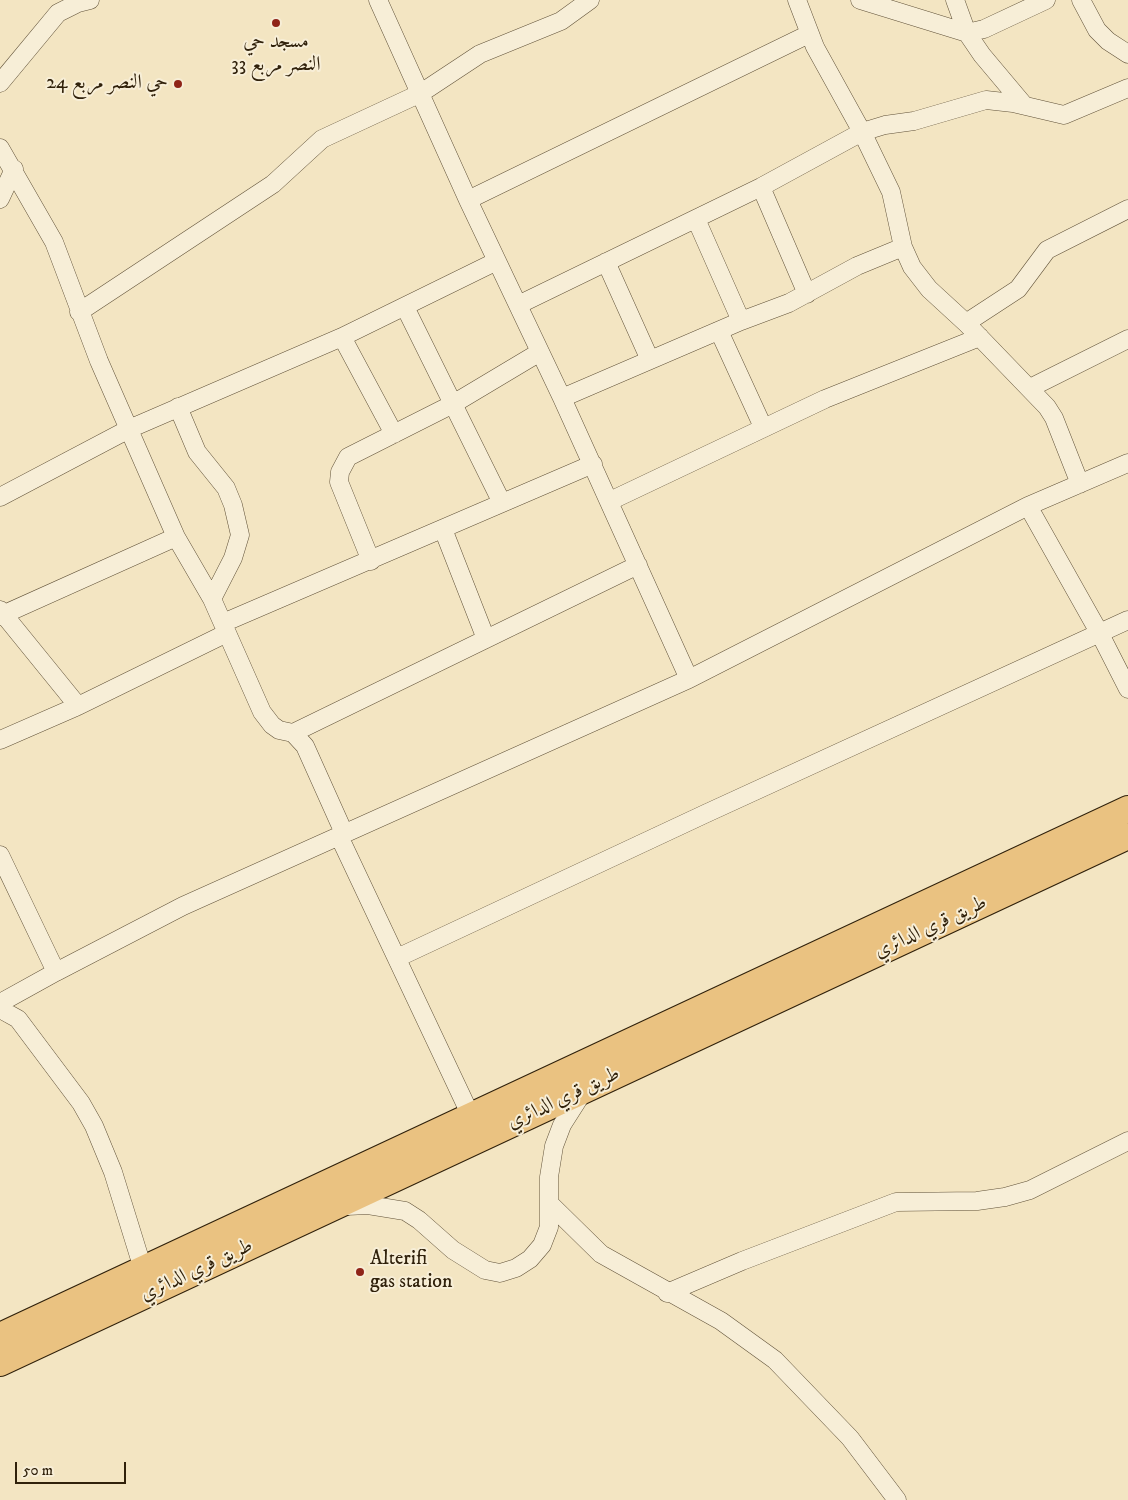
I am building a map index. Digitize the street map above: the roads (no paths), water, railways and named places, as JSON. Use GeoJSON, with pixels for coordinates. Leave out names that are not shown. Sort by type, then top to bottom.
{"type":"FeatureCollection","features":[{"type":"Feature","properties":{"kind":"highway","name":"طريق قري الدائري"},"geometry":{"type":"LineString","coordinates":[[0,1336],[1128,810]]}},
{"type":"Feature","properties":{"kind":"highway","name":"طريق قري الدائري"},"geometry":{"type":"LineString","coordinates":[[0,1363],[1128,836]]}},
{"type":"Feature","properties":{"kind":"street"},"geometry":{"type":"LineString","coordinates":[[0,83],[58,13],[78,3],[90,0]]}},
{"type":"Feature","properties":{"kind":"street"},"geometry":{"type":"LineString","coordinates":[[378,0],[468,200],[610,501],[689,678]]}},
{"type":"Feature","properties":{"kind":"street"},"geometry":{"type":"LineString","coordinates":[[80,312],[273,184],[322,138],[421,93],[480,54],[561,21],[590,0]]}},
{"type":"Feature","properties":{"kind":"street"},"geometry":{"type":"LineString","coordinates":[[797,0],[809,34],[862,132],[891,192],[903,247],[912,267],[929,289],[966,323],[1030,388],[1054,418],[1080,484]]}},
{"type":"Feature","properties":{"kind":"street"},"geometry":{"type":"LineString","coordinates":[[860,0],[967,33],[984,29],[1046,0]]}},
{"type":"Feature","properties":{"kind":"street"},"geometry":{"type":"LineString","coordinates":[[955,0],[967,33],[982,55],[1024,105]]}},
{"type":"Feature","properties":{"kind":"street"},"geometry":{"type":"LineString","coordinates":[[1081,0],[1097,30],[1108,41],[1128,54]]}},
{"type":"Feature","properties":{"kind":"street"},"geometry":{"type":"LineString","coordinates":[[468,200],[809,34]]}},
{"type":"Feature","properties":{"kind":"street"},"geometry":{"type":"LineString","coordinates":[[518,305],[761,187],[862,132],[885,125],[914,121],[986,100],[1024,105],[1064,115],[1128,88]]}},
{"type":"Feature","properties":{"kind":"street"},"geometry":{"type":"LineString","coordinates":[[0,148],[14,169],[54,242],[80,312],[176,537],[212,599],[262,712],[272,725],[280,730],[293,733],[305,746],[396,958],[471,1116]]}},
{"type":"Feature","properties":{"kind":"street"},"geometry":{"type":"LineString","coordinates":[[0,199],[14,169]]}},
{"type":"Feature","properties":{"kind":"street"},"geometry":{"type":"LineString","coordinates":[[761,187],[807,294]]}},
{"type":"Feature","properties":{"kind":"street"},"geometry":{"type":"LineString","coordinates":[[966,323],[1018,289],[1047,250],[1128,208]]}},
{"type":"Feature","properties":{"kind":"street"},"geometry":{"type":"LineString","coordinates":[[696,219],[741,320]]}},
{"type":"Feature","properties":{"kind":"street"},"geometry":{"type":"LineString","coordinates":[[562,398],[741,320],[807,294],[856,266],[903,247]]}},
{"type":"Feature","properties":{"kind":"street"},"geometry":{"type":"LineString","coordinates":[[0,497],[129,429],[342,337],[497,261]]}},
{"type":"Feature","properties":{"kind":"street"},"geometry":{"type":"LineString","coordinates":[[606,262],[650,360]]}},
{"type":"Feature","properties":{"kind":"street"},"geometry":{"type":"LineString","coordinates":[[405,307],[502,504]]}},
{"type":"Feature","properties":{"kind":"street"},"geometry":{"type":"LineString","coordinates":[[719,331],[763,427]]}},
{"type":"Feature","properties":{"kind":"street"},"geometry":{"type":"LineString","coordinates":[[342,337],[394,434]]}},
{"type":"Feature","properties":{"kind":"street"},"geometry":{"type":"LineString","coordinates":[[610,501],[825,399],[980,337]]}},
{"type":"Feature","properties":{"kind":"street"},"geometry":{"type":"LineString","coordinates":[[1030,388],[1128,339]]}},
{"type":"Feature","properties":{"kind":"street"},"geometry":{"type":"LineString","coordinates":[[371,561],[339,482],[340,472],[348,458],[453,404],[540,352]]}},
{"type":"Feature","properties":{"kind":"street"},"geometry":{"type":"LineString","coordinates":[[178,407],[197,452],[226,488],[233,505],[240,535],[233,558],[212,599]]}},
{"type":"Feature","properties":{"kind":"street"},"geometry":{"type":"LineString","coordinates":[[0,1003],[183,906],[689,678],[1028,506],[1128,463]]}},
{"type":"Feature","properties":{"kind":"street"},"geometry":{"type":"LineString","coordinates":[[0,740],[78,706],[225,628],[371,561],[592,464]]}},
{"type":"Feature","properties":{"kind":"street"},"geometry":{"type":"LineString","coordinates":[[1028,506],[1128,688]]}},
{"type":"Feature","properties":{"kind":"street"},"geometry":{"type":"LineString","coordinates":[[443,529],[486,639]]}},
{"type":"Feature","properties":{"kind":"street"},"geometry":{"type":"LineString","coordinates":[[78,706],[2,613],[176,537]]}},
{"type":"Feature","properties":{"kind":"street"},"geometry":{"type":"LineString","coordinates":[[293,733],[638,565]]}},
{"type":"Feature","properties":{"kind":"street"},"geometry":{"type":"LineString","coordinates":[[396,958],[707,812],[1128,620]]}},
{"type":"Feature","properties":{"kind":"street"},"geometry":{"type":"LineString","coordinates":[[0,855],[56,972]]}},
{"type":"Feature","properties":{"kind":"street"},"geometry":{"type":"LineString","coordinates":[[0,1009],[18,1019],[81,1104],[94,1126],[113,1172],[143,1269]]}},
{"type":"Feature","properties":{"kind":"street"},"geometry":{"type":"LineString","coordinates":[[333,1207],[368,1205],[405,1211],[420,1220],[468,1261],[485,1270],[500,1273],[516,1268],[530,1260],[542,1245],[549,1227],[549,1177],[554,1146],[562,1125],[585,1089]]}},
{"type":"Feature","properties":{"kind":"street"},"geometry":{"type":"LineString","coordinates":[[667,1293],[742,1261],[896,1202],[976,1201],[1005,1197],[1030,1190],[1128,1141]]}},
{"type":"Feature","properties":{"kind":"street"},"geometry":{"type":"LineString","coordinates":[[550,1204],[601,1254],[667,1293],[721,1321],[775,1360],[850,1438],[897,1500]]}},
{"type":"Feature","properties":{"kind":"place","name":"مسجد حي النصر مربع 33"},"geometry":{"type":"Point","coordinates":[276,23]}},
{"type":"Feature","properties":{"kind":"place","name":"حي النصر مربع 24"},"geometry":{"type":"Point","coordinates":[178,84]}},
{"type":"Feature","properties":{"kind":"place","name":"Alterifi gas station"},"geometry":{"type":"Point","coordinates":[360,1272]}}]}
